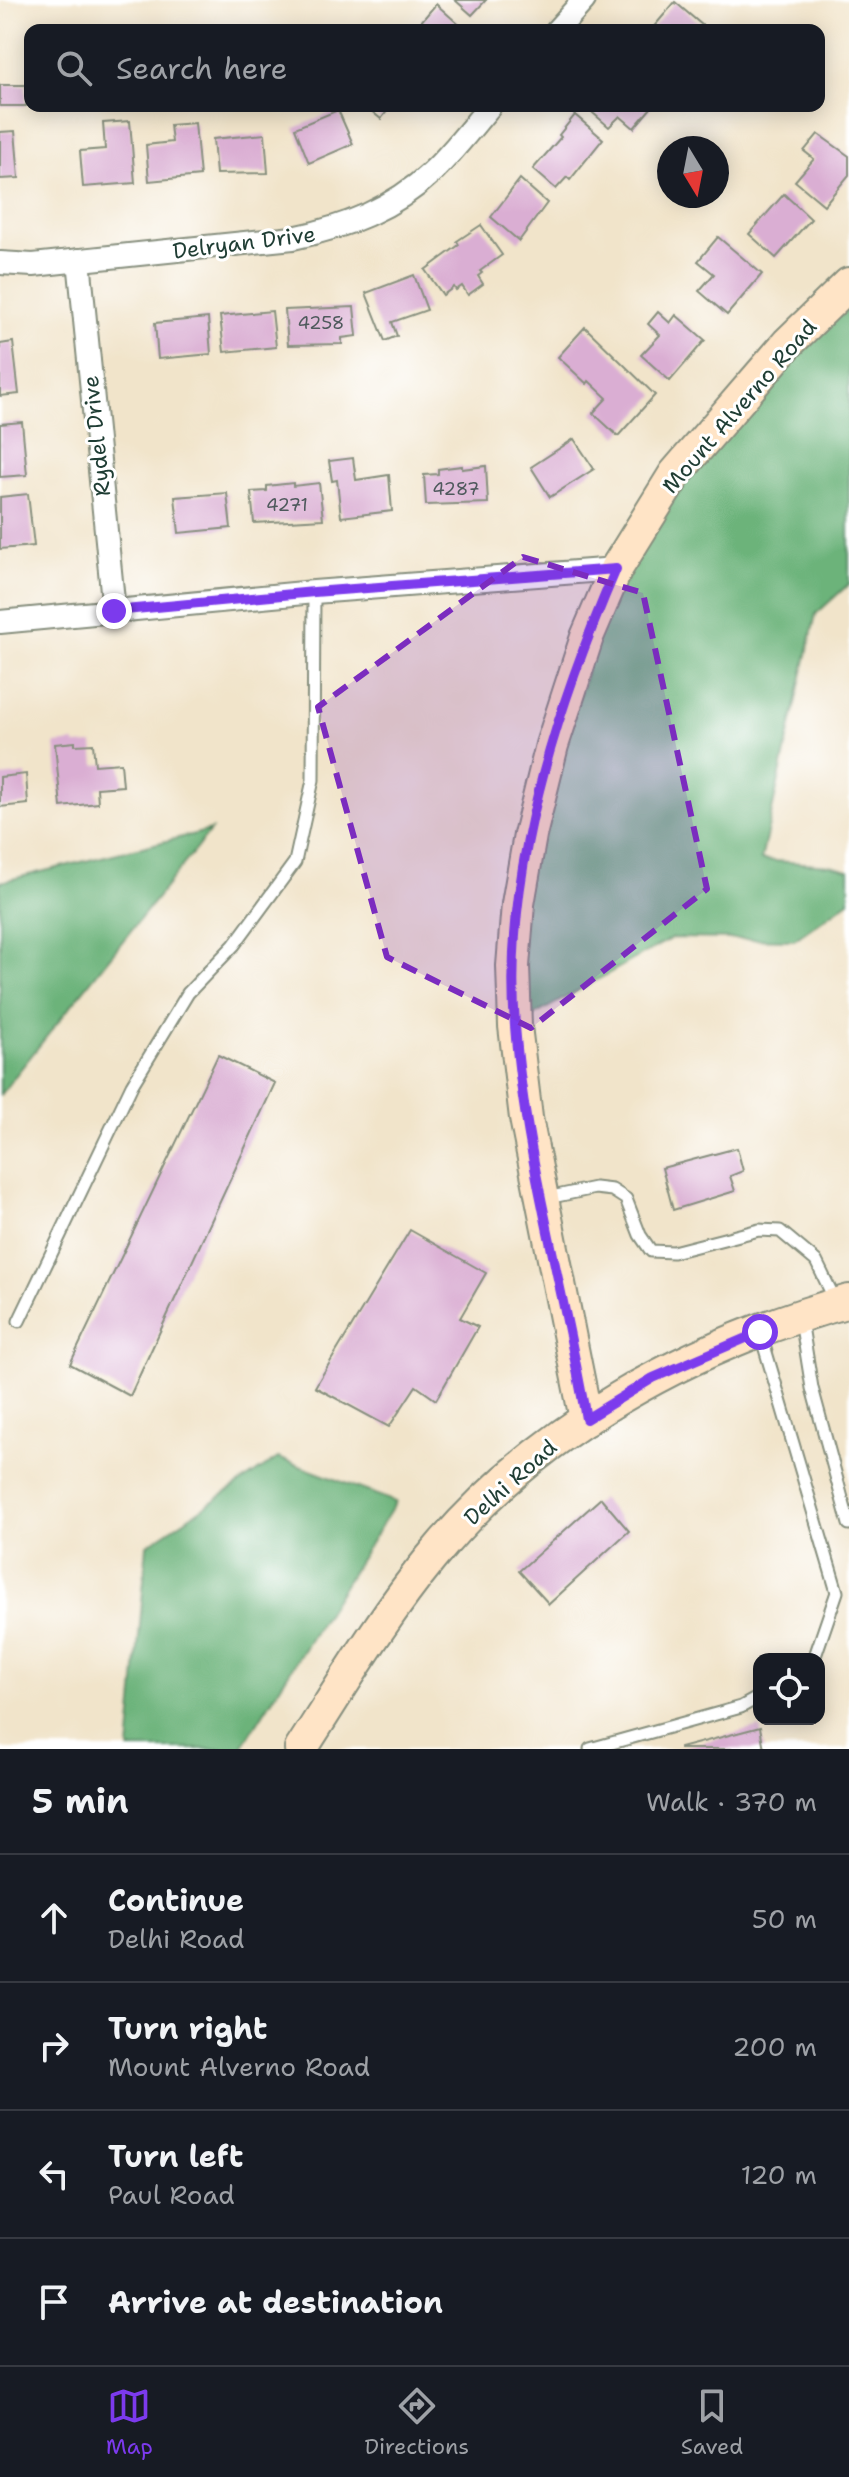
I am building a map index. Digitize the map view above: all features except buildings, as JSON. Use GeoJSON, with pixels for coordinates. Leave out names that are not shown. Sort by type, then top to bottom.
{"type":"FeatureCollection","features":[{"type":"Feature","properties":{"kind":"street"},"geometry":{"type":"LineString","coordinates":[[562,24],[584,0]]}},
{"type":"Feature","properties":{"kind":"street","name":"Delryan Drive"},"geometry":{"type":"LineString","coordinates":[[0,263],[33,265],[293,238],[332,230],[402,196],[433,171],[485,112]]}},
{"type":"Feature","properties":{"kind":"street","name":"Rydel Drive"},"geometry":{"type":"LineString","coordinates":[[79,260],[114,611]]}},
{"type":"Feature","properties":{"kind":"street","name":"Mount Alverno Road"},"geometry":{"type":"LineString","coordinates":[[586,1419],[526,1118],[515,1026],[513,966],[518,904],[530,835],[552,745],[587,637],[616,569],[675,474],[788,343],[849,284]]}},
{"type":"Feature","properties":{"kind":"street"},"geometry":{"type":"LineString","coordinates":[[0,622],[314,592],[616,569]]}},
{"type":"Feature","properties":{"kind":"street","name":"Delhi Road"},"geometry":{"type":"LineString","coordinates":[[301,1749],[392,1608],[433,1555],[527,1461],[586,1419],[653,1378],[800,1315],[843,1303]]}},
{"type":"Feature","properties":{"kind":"lane"},"geometry":{"type":"LineString","coordinates":[[19,1321],[132,1085],[188,993],[234,945],[295,862],[313,780],[314,592]]}},
{"type":"Feature","properties":{"kind":"lane"},"geometry":{"type":"LineString","coordinates":[[543,1199],[595,1188],[612,1190],[626,1199],[640,1235],[651,1251],[673,1252],[759,1230],[780,1231],[816,1261],[843,1303]]}},
{"type":"Feature","properties":{"kind":"lane"},"geometry":{"type":"LineString","coordinates":[[800,1315],[812,1388],[849,1524]]}},
{"type":"Feature","properties":{"kind":"lane"},"geometry":{"type":"LineString","coordinates":[[760,1332],[837,1592],[816,1653]]}},
{"type":"Feature","properties":{"kind":"lane"},"geometry":{"type":"LineString","coordinates":[[590,1749],[741,1707],[753,1700]]}},
{"type":"Feature","properties":{"kind":"highlighted area"},"geometry":{"type":"Polygon","coordinates":[[[523,557],[643,593],[707,889],[531,1028],[387,957],[318,707],[523,557]]]}},
{"type":"Feature","properties":{"kind":"green space"},"geometry":{"type":"Polygon","coordinates":[[[849,284],[849,584],[816,614],[761,860],[830,865],[849,870],[849,901],[794,940],[672,938],[515,1026],[518,904],[616,569],[849,284]]]}},
{"type":"Feature","properties":{"kind":"green space"},"geometry":{"type":"Polygon","coordinates":[[[211,830],[0,1095],[0,882],[211,830]]]}},
{"type":"Feature","properties":{"kind":"green space"},"geometry":{"type":"Polygon","coordinates":[[[278,1458],[396,1502],[241,1749],[129,1749],[147,1545],[278,1458]]]}},
{"type":"Feature","properties":{"kind":"route"},"geometry":{"type":"LineString","coordinates":[[114,611],[616,569],[587,637],[552,745],[530,835],[518,904],[513,966],[515,1026],[526,1118],[586,1419],[653,1378],[760,1332]]}}]}
